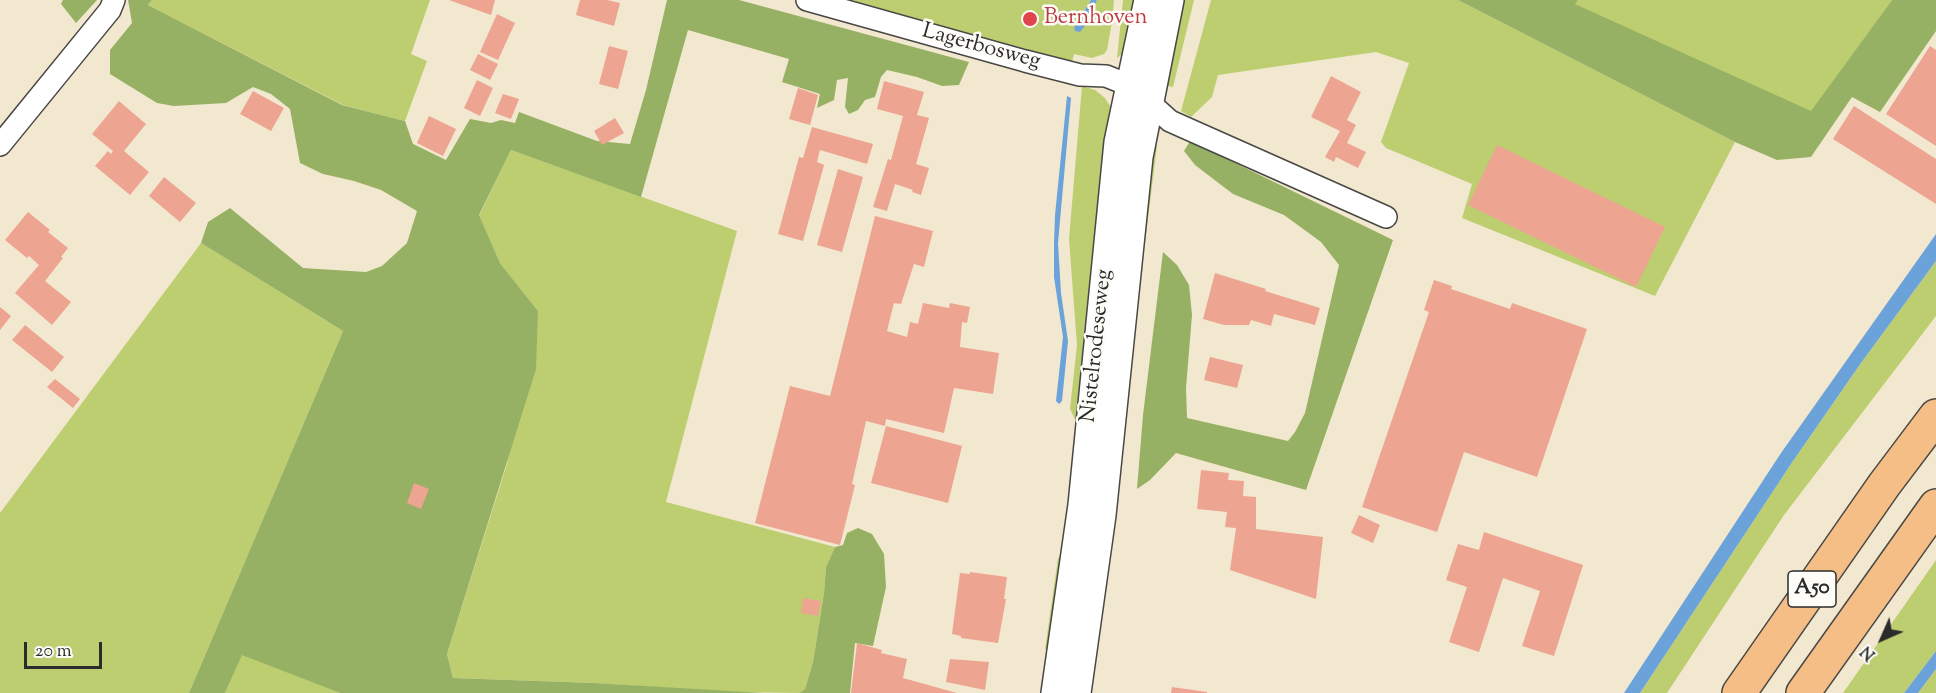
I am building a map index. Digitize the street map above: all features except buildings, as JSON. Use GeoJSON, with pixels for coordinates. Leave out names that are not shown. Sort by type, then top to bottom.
{"type":"FeatureCollection","features":[{"type":"Feature","properties":{"kind":"highway","name":"A50"},"geometry":{"type":"LineString","coordinates":[[1739,693],[1884,485],[1936,417]]}},
{"type":"Feature","properties":{"kind":"highway","name":"A50"},"geometry":{"type":"LineString","coordinates":[[1803,693],[1936,506]]}},
{"type":"Feature","properties":{"kind":"street"},"geometry":{"type":"LineString","coordinates":[[0,145],[110,10],[114,0]]}},
{"type":"Feature","properties":{"kind":"street","name":"Lagerbosweg"},"geometry":{"type":"LineString","coordinates":[[807,0],[1036,64],[1080,75],[1106,76],[1141,94]]}},
{"type":"Feature","properties":{"kind":"street","name":"Nistelrodeseweg"},"geometry":{"type":"LineString","coordinates":[[1077,693],[1102,515],[1139,156],[1148,0]]}},
{"type":"Feature","properties":{"kind":"street","name":"Nistelrodeseweg"},"geometry":{"type":"LineString","coordinates":[[1054,693],[1082,505],[1118,142],[1141,94],[1170,0]]}},
{"type":"Feature","properties":{"kind":"street"},"geometry":{"type":"LineString","coordinates":[[1141,94],[1170,121],[1386,217]]}},
{"type":"Feature","properties":{"kind":"green space"},"geometry":{"type":"Polygon","coordinates":[[[63,0],[97,0],[76,23],[61,4],[63,0]]]}},
{"type":"Feature","properties":{"kind":"green space"},"geometry":{"type":"Polygon","coordinates":[[[128,0],[152,0],[148,5],[342,105],[405,121],[413,144],[446,160],[470,119],[491,123],[501,120],[515,123],[519,112],[597,141],[630,144],[646,90],[667,0],[739,0],[969,62],[959,85],[942,86],[887,70],[881,77],[875,97],[865,100],[858,110],[849,114],[845,107],[848,78],[837,80],[834,100],[817,108],[820,94],[782,82],[789,59],[688,30],[641,197],[511,150],[479,215],[500,263],[538,311],[536,369],[447,654],[453,678],[764,693],[340,693],[242,655],[225,693],[189,693],[343,331],[201,243],[208,222],[230,208],[303,268],[366,272],[382,266],[407,243],[417,211],[381,190],[323,174],[300,163],[290,109],[271,94],[253,87],[226,103],[174,106],[157,103],[110,74],[110,50],[132,23],[128,0]]]}},
{"type":"Feature","properties":{"kind":"green space"},"geometry":{"type":"Polygon","coordinates":[[[152,0],[430,0],[411,54],[427,61],[405,121],[343,105],[148,5],[152,0]]]}},
{"type":"Feature","properties":{"kind":"green space","name":"Bernhoven"},"geometry":{"type":"Polygon","coordinates":[[[841,0],[1091,0],[1074,28],[1087,23],[1097,0],[1114,0],[1107,50],[1104,54],[1092,58],[1074,54],[1072,62],[841,0]]]}},
{"type":"Feature","properties":{"kind":"green space"},"geometry":{"type":"Polygon","coordinates":[[[1123,0],[1140,0],[1125,52],[1117,58],[1123,0]]]}},
{"type":"Feature","properties":{"kind":"green space"},"geometry":{"type":"Polygon","coordinates":[[[1178,0],[1194,0],[1173,87],[1163,85],[1178,0]]]}},
{"type":"Feature","properties":{"kind":"green space"},"geometry":{"type":"Polygon","coordinates":[[[1211,0],[1458,0],[1735,142],[1655,296],[1462,218],[1472,184],[1386,148],[1381,142],[1409,63],[1376,52],[1218,75],[1212,97],[1191,117],[1181,111],[1211,0]]]}},
{"type":"Feature","properties":{"kind":"green space"},"geometry":{"type":"Polygon","coordinates":[[[1458,0],[1578,0],[1575,4],[1811,111],[1892,0],[1936,0],[1936,31],[1880,112],[1852,97],[1811,157],[1777,160],[1735,142],[1458,0]]]}},
{"type":"Feature","properties":{"kind":"green space"},"geometry":{"type":"Polygon","coordinates":[[[1578,0],[1892,0],[1811,112],[1574,4],[1578,0]]]}},
{"type":"Feature","properties":{"kind":"green space"},"geometry":{"type":"Polygon","coordinates":[[[1082,86],[1095,90],[1105,98],[1112,109],[1080,430],[1070,409],[1077,345],[1069,239],[1082,86]]]}},
{"type":"Feature","properties":{"kind":"green space"},"geometry":{"type":"Polygon","coordinates":[[[1190,141],[1393,240],[1306,490],[1176,453],[1150,480],[1137,489],[1143,415],[1163,252],[1177,265],[1189,285],[1192,315],[1186,388],[1187,418],[1288,441],[1305,413],[1339,265],[1321,242],[1284,215],[1233,194],[1195,165],[1184,151],[1190,141]]]}},
{"type":"Feature","properties":{"kind":"green space"},"geometry":{"type":"Polygon","coordinates":[[[1150,146],[1157,146],[1143,259],[1135,257],[1150,146]]]}},
{"type":"Feature","properties":{"kind":"green space"},"geometry":{"type":"Polygon","coordinates":[[[511,150],[737,231],[666,502],[835,547],[826,567],[813,662],[805,689],[799,693],[728,692],[594,683],[453,678],[447,654],[507,464],[538,311],[500,263],[479,216],[511,150]]]}},
{"type":"Feature","properties":{"kind":"green space"},"geometry":{"type":"Polygon","coordinates":[[[201,243],[343,331],[189,693],[0,693],[0,513],[201,243]]]}},
{"type":"Feature","properties":{"kind":"green space"},"geometry":{"type":"Polygon","coordinates":[[[1936,261],[1936,316],[1784,515],[1667,693],[1640,693],[1793,461],[1936,261]]]}},
{"type":"Feature","properties":{"kind":"green space"},"geometry":{"type":"Polygon","coordinates":[[[858,528],[872,534],[884,554],[886,587],[873,646],[855,643],[850,693],[799,693],[805,689],[813,662],[826,567],[835,547],[843,545],[847,533],[858,528]]]}},
{"type":"Feature","properties":{"kind":"green space"},"geometry":{"type":"Polygon","coordinates":[[[1067,550],[1051,650],[1045,649],[1058,558],[1067,550]]]}},
{"type":"Feature","properties":{"kind":"green space"},"geometry":{"type":"Polygon","coordinates":[[[1936,560],[1936,651],[1904,693],[1843,693],[1936,560]]]}},
{"type":"Feature","properties":{"kind":"green space"},"geometry":{"type":"Polygon","coordinates":[[[242,654],[340,693],[225,693],[242,654]]]}},
{"type":"Feature","properties":{"kind":"green space"},"geometry":{"type":"Polygon","coordinates":[[[1936,669],[1936,693],[1918,693],[1936,669]]]}},
{"type":"Feature","properties":{"kind":"water"},"geometry":{"type":"Polygon","coordinates":[[[1091,0],[1097,0],[1087,23],[1080,32],[1075,31],[1074,28],[1091,0]]]}},
{"type":"Feature","properties":{"kind":"water"},"geometry":{"type":"Polygon","coordinates":[[[1067,96],[1071,98],[1058,243],[1061,293],[1068,341],[1062,401],[1059,404],[1056,401],[1063,337],[1054,277],[1054,243],[1067,96]]]}},
{"type":"Feature","properties":{"kind":"water"},"geometry":{"type":"Polygon","coordinates":[[[1936,234],[1936,261],[1793,461],[1640,693],[1624,693],[1781,453],[1936,234]]]}},
{"type":"Feature","properties":{"kind":"water"},"geometry":{"type":"Polygon","coordinates":[[[1936,651],[1936,669],[1918,693],[1904,693],[1936,651]]]}},
{"type":"Feature","properties":{"kind":"place","name":"Bernhoven"},"geometry":{"type":"Point","coordinates":[1030,19]}}]}
